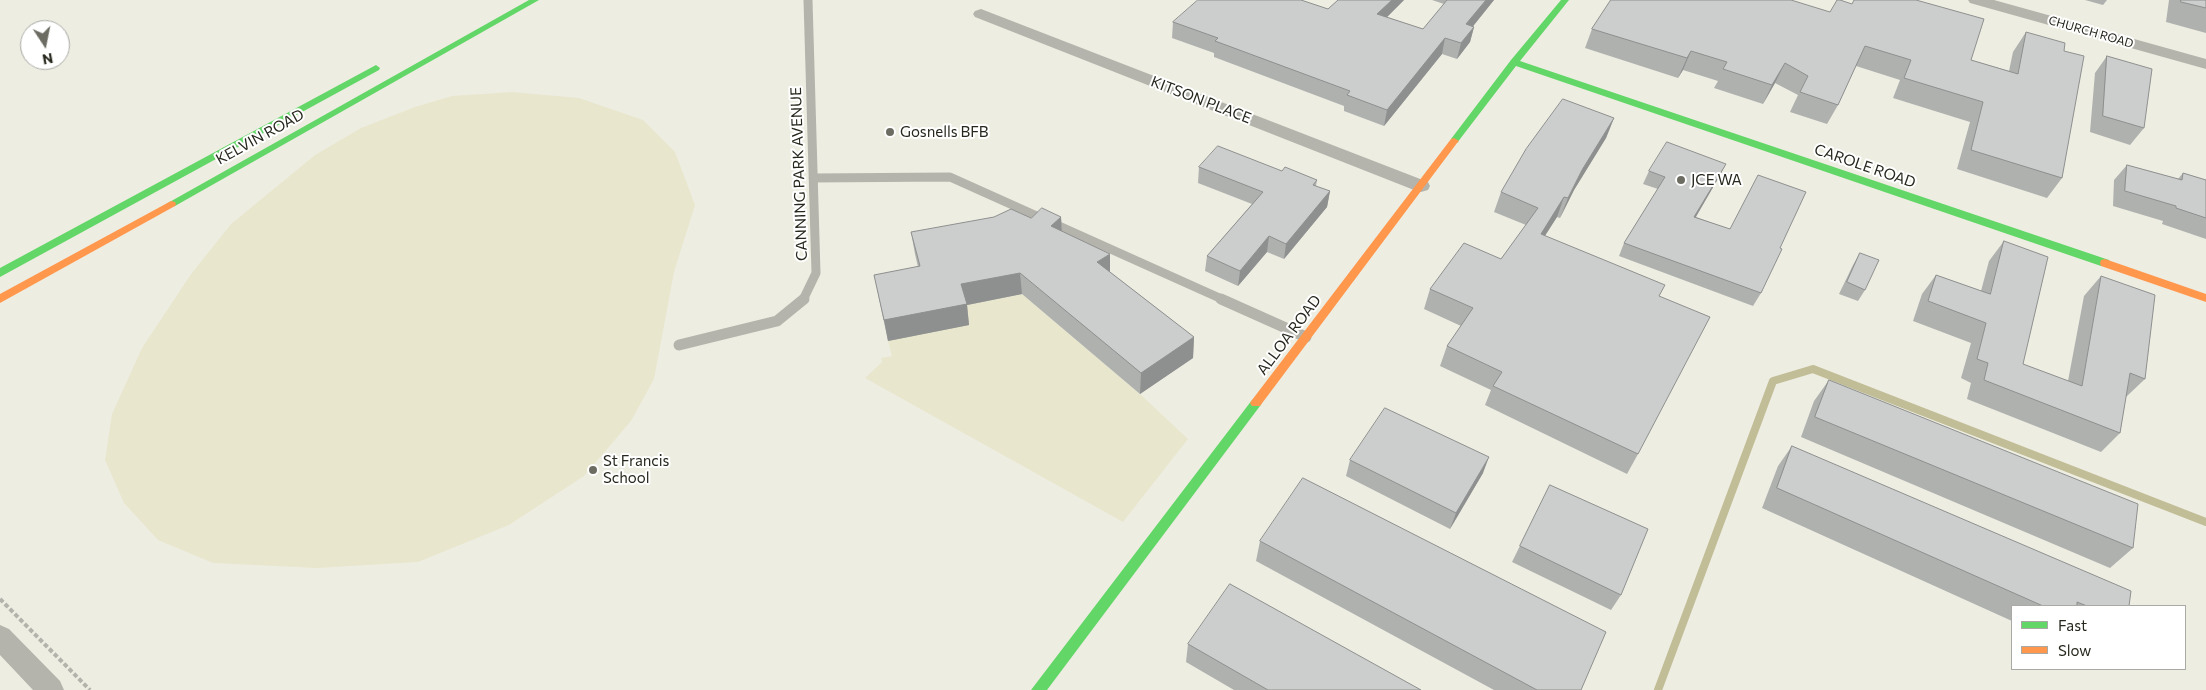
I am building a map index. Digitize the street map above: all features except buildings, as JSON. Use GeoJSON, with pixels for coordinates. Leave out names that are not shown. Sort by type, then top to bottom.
{"type":"FeatureCollection","features":[{"type":"Feature","properties":{"kind":"street","name":"KELVIN ROAD"},"geometry":{"type":"LineString","coordinates":[[0,299],[535,0]]}},
{"type":"Feature","properties":{"kind":"street","name":"ALLOA ROAD"},"geometry":{"type":"LineString","coordinates":[[1038,690],[1514,62],[1565,0]]}},
{"type":"Feature","properties":{"kind":"street","name":"CHURCH ROAD"},"geometry":{"type":"LineString","coordinates":[[1976,0],[2206,64]]}},
{"type":"Feature","properties":{"kind":"street","name":"KITSON PLACE"},"geometry":{"type":"LineString","coordinates":[[981,14],[1421,186]]}},
{"type":"Feature","properties":{"kind":"street","name":"KELVIN ROAD"},"geometry":{"type":"LineString","coordinates":[[0,273],[387,62]]}},
{"type":"Feature","properties":{"kind":"street","name":"CAROLE ROAD"},"geometry":{"type":"LineString","coordinates":[[1514,62],[2206,298]]}},
{"type":"Feature","properties":{"kind":"street"},"geometry":{"type":"LineString","coordinates":[[0,637],[51,690]]}},
{"type":"Feature","properties":{"kind":"lane","name":"CANNING PARK AVENUE"},"geometry":{"type":"LineString","coordinates":[[679,345],[777,321],[803,300],[816,273],[808,0]]}},
{"type":"Feature","properties":{"kind":"lane"},"geometry":{"type":"LineString","coordinates":[[813,178],[950,178],[1306,337]]}},
{"type":"Feature","properties":{"kind":"path"},"geometry":{"type":"LineString","coordinates":[[0,599],[90,690]]}},
{"type":"Feature","properties":{"kind":"shaded area"},"geometry":{"type":"Polygon","coordinates":[[[512,92],[579,98],[643,120],[675,152],[695,205],[674,272],[654,379],[631,421],[584,476],[509,525],[418,562],[317,568],[213,563],[158,540],[124,503],[105,460],[112,414],[142,348],[191,274],[231,224],[315,155],[361,128],[415,107],[452,96],[512,92]]]}},
{"type":"Feature","properties":{"kind":"shaded area"},"geometry":{"type":"Polygon","coordinates":[[[1022,294],[1140,394],[1188,439],[1123,522],[865,378],[882,362],[881,358],[892,356],[888,341],[964,305],[1022,294]]]}},
{"type":"Feature","properties":{"kind":"waterway"},"geometry":{"type":"LineString","coordinates":[[1658,690],[1773,381],[1813,369],[2206,522]]}},
{"type":"Feature","properties":{"kind":"traffic: fast"},"geometry":{"type":"LineString","coordinates":[[171,204],[535,0]]}},
{"type":"Feature","properties":{"kind":"traffic: fast"},"geometry":{"type":"LineString","coordinates":[[1454,141],[1514,62],[1565,0]]}},
{"type":"Feature","properties":{"kind":"traffic: fast"},"geometry":{"type":"LineString","coordinates":[[1514,62],[2105,263]]}},
{"type":"Feature","properties":{"kind":"traffic: fast"},"geometry":{"type":"LineString","coordinates":[[0,273],[376,68]]}},
{"type":"Feature","properties":{"kind":"traffic: fast"},"geometry":{"type":"LineString","coordinates":[[1038,690],[1256,403]]}},
{"type":"Feature","properties":{"kind":"traffic: slow"},"geometry":{"type":"LineString","coordinates":[[1256,403],[1454,141]]}},
{"type":"Feature","properties":{"kind":"traffic: slow"},"geometry":{"type":"LineString","coordinates":[[0,299],[171,204]]}},
{"type":"Feature","properties":{"kind":"traffic: slow"},"geometry":{"type":"LineString","coordinates":[[2105,263],[2206,298]]}},
{"type":"Feature","properties":{"kind":"place","name":"Gosnells BFB"},"geometry":{"type":"Point","coordinates":[890,132]}},
{"type":"Feature","properties":{"kind":"place","name":"JCE WA"},"geometry":{"type":"Point","coordinates":[1681,180]}},
{"type":"Feature","properties":{"kind":"place","name":"St Francis School"},"geometry":{"type":"Point","coordinates":[593,470]}}]}
